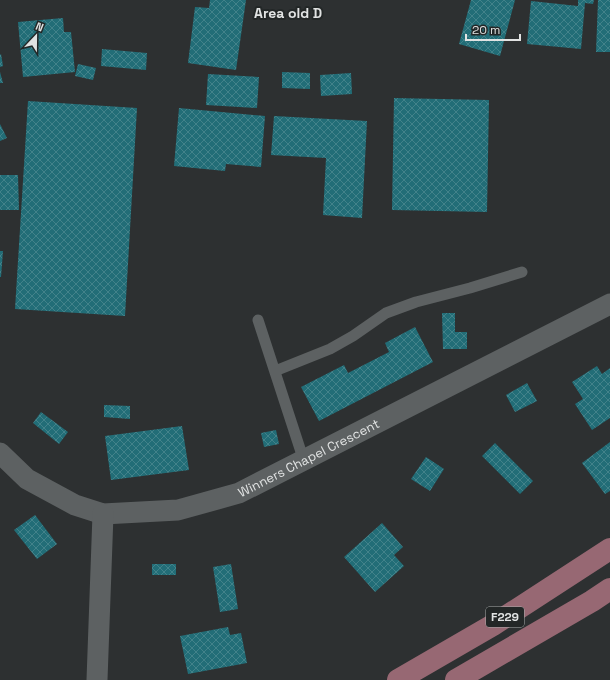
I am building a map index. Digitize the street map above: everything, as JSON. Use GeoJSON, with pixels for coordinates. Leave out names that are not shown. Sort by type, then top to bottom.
{"type":"FeatureCollection","features":[{"type":"Feature","properties":{"kind":"main road","name":"F229"},"geometry":{"type":"LineString","coordinates":[[398,680],[493,625],[610,549]]}},
{"type":"Feature","properties":{"kind":"main road","name":"F229"},"geometry":{"type":"LineString","coordinates":[[456,680],[610,589]]}},
{"type":"Feature","properties":{"kind":"main road"},"geometry":{"type":"LineString","coordinates":[[434,659],[450,680]]}},
{"type":"Feature","properties":{"kind":"street","name":"Winners Chapel Crescent"},"geometry":{"type":"LineString","coordinates":[[0,453],[27,479],[75,505],[103,514],[178,510],[239,494],[609,305]]}},
{"type":"Feature","properties":{"kind":"street"},"geometry":{"type":"LineString","coordinates":[[97,680],[103,514]]}},
{"type":"Feature","properties":{"kind":"lane"},"geometry":{"type":"LineString","coordinates":[[275,372],[330,349],[353,336],[386,313],[416,302],[522,272]]}},
{"type":"Feature","properties":{"kind":"lane"},"geometry":{"type":"LineString","coordinates":[[258,320],[304,461]]}},
{"type":"Feature","properties":{"kind":"building"},"geometry":{"type":"Polygon","coordinates":[[[210,0],[246,0],[236,70],[188,63],[195,7],[209,8],[210,0]]]}},
{"type":"Feature","properties":{"kind":"building"},"geometry":{"type":"Polygon","coordinates":[[[471,0],[515,0],[500,56],[459,44],[471,0]]]}},
{"type":"Feature","properties":{"kind":"building"},"geometry":{"type":"Polygon","coordinates":[[[578,0],[594,0],[593,4],[585,3],[581,49],[527,44],[531,1],[578,6],[578,0]]]}},
{"type":"Feature","properties":{"kind":"building"},"geometry":{"type":"Polygon","coordinates":[[[598,0],[610,0],[610,52],[596,52],[598,0]]]}},
{"type":"Feature","properties":{"kind":"building"},"geometry":{"type":"Polygon","coordinates":[[[63,18],[64,32],[71,32],[75,72],[23,77],[18,22],[63,18]]]}},
{"type":"Feature","properties":{"kind":"building"},"geometry":{"type":"Polygon","coordinates":[[[102,49],[147,53],[146,70],[101,66],[102,49]]]}},
{"type":"Feature","properties":{"kind":"building"},"geometry":{"type":"Polygon","coordinates":[[[1,54],[3,66],[0,67],[0,55],[1,54]]]}},
{"type":"Feature","properties":{"kind":"building"},"geometry":{"type":"Polygon","coordinates":[[[78,64],[96,68],[93,80],[75,76],[78,64]]]}},
{"type":"Feature","properties":{"kind":"building"},"geometry":{"type":"Polygon","coordinates":[[[0,72],[3,83],[0,83],[0,72]]]}},
{"type":"Feature","properties":{"kind":"building"},"geometry":{"type":"Polygon","coordinates":[[[282,72],[310,73],[310,89],[282,88],[282,72]]]}},
{"type":"Feature","properties":{"kind":"building"},"geometry":{"type":"Polygon","coordinates":[[[351,73],[352,94],[321,96],[320,75],[351,73]]]}},
{"type":"Feature","properties":{"kind":"building"},"geometry":{"type":"Polygon","coordinates":[[[208,74],[259,77],[257,108],[206,105],[208,74]]]}},
{"type":"Feature","properties":{"kind":"building"},"geometry":{"type":"Polygon","coordinates":[[[394,98],[489,100],[487,212],[392,210],[394,98]]]}},
{"type":"Feature","properties":{"kind":"building"},"geometry":{"type":"Polygon","coordinates":[[[28,101],[137,108],[125,316],[15,309],[28,101]]]}},
{"type":"Feature","properties":{"kind":"building"},"geometry":{"type":"Polygon","coordinates":[[[179,108],[265,116],[261,167],[226,164],[225,171],[174,166],[179,108]]]}},
{"type":"Feature","properties":{"kind":"building"},"geometry":{"type":"Polygon","coordinates":[[[274,116],[367,121],[362,218],[323,215],[326,158],[271,155],[274,116]]]}},
{"type":"Feature","properties":{"kind":"building"},"geometry":{"type":"Polygon","coordinates":[[[0,124],[7,138],[0,141],[0,124]]]}},
{"type":"Feature","properties":{"kind":"building"},"geometry":{"type":"Polygon","coordinates":[[[0,175],[18,175],[19,210],[0,210],[0,175]]]}},
{"type":"Feature","properties":{"kind":"building"},"geometry":{"type":"Polygon","coordinates":[[[0,251],[3,251],[1,277],[0,277],[0,251]]]}},
{"type":"Feature","properties":{"kind":"building"},"geometry":{"type":"Polygon","coordinates":[[[442,313],[455,313],[455,332],[467,332],[467,349],[443,349],[442,313]]]}},
{"type":"Feature","properties":{"kind":"building"},"geometry":{"type":"Polygon","coordinates":[[[415,327],[433,362],[319,421],[301,387],[344,365],[348,373],[389,352],[385,343],[415,327]]]}},
{"type":"Feature","properties":{"kind":"building"},"geometry":{"type":"Polygon","coordinates":[[[597,366],[602,374],[610,368],[610,418],[592,430],[575,404],[583,399],[572,382],[597,366]]]}},
{"type":"Feature","properties":{"kind":"building"},"geometry":{"type":"Polygon","coordinates":[[[527,383],[537,401],[515,412],[506,395],[527,383]]]}},
{"type":"Feature","properties":{"kind":"building"},"geometry":{"type":"Polygon","coordinates":[[[104,405],[130,406],[130,419],[104,417],[104,405]]]}},
{"type":"Feature","properties":{"kind":"building"},"geometry":{"type":"Polygon","coordinates":[[[41,412],[68,432],[59,444],[33,423],[41,412]]]}},
{"type":"Feature","properties":{"kind":"building"},"geometry":{"type":"Polygon","coordinates":[[[182,426],[189,470],[111,480],[105,436],[182,426]]]}},
{"type":"Feature","properties":{"kind":"building"},"geometry":{"type":"Polygon","coordinates":[[[276,430],[279,444],[264,447],[261,433],[276,430]]]}},
{"type":"Feature","properties":{"kind":"building"},"geometry":{"type":"Polygon","coordinates":[[[610,442],[610,491],[605,494],[582,463],[610,442]]]}},
{"type":"Feature","properties":{"kind":"building"},"geometry":{"type":"Polygon","coordinates":[[[495,443],[533,481],[520,494],[482,456],[495,443]]]}},
{"type":"Feature","properties":{"kind":"building"},"geometry":{"type":"Polygon","coordinates":[[[426,457],[444,469],[430,491],[411,479],[426,457]]]}},
{"type":"Feature","properties":{"kind":"building"},"geometry":{"type":"Polygon","coordinates":[[[35,515],[57,544],[37,559],[14,530],[35,515]]]}},
{"type":"Feature","properties":{"kind":"building"},"geometry":{"type":"Polygon","coordinates":[[[382,523],[403,547],[394,555],[404,566],[375,592],[344,557],[382,523]]]}},
{"type":"Feature","properties":{"kind":"building"},"geometry":{"type":"Polygon","coordinates":[[[152,564],[176,564],[176,575],[152,575],[152,564]]]}},
{"type":"Feature","properties":{"kind":"building"},"geometry":{"type":"Polygon","coordinates":[[[231,564],[238,609],[220,612],[213,567],[231,564]]]}},
{"type":"Feature","properties":{"kind":"building"},"geometry":{"type":"Polygon","coordinates":[[[228,627],[230,635],[241,633],[247,663],[188,674],[180,636],[228,627]]]}},
{"type":"Feature","properties":{"kind":"district","name":"Area old D"},"geometry":{"type":"Point","coordinates":[288,13]}}]}
